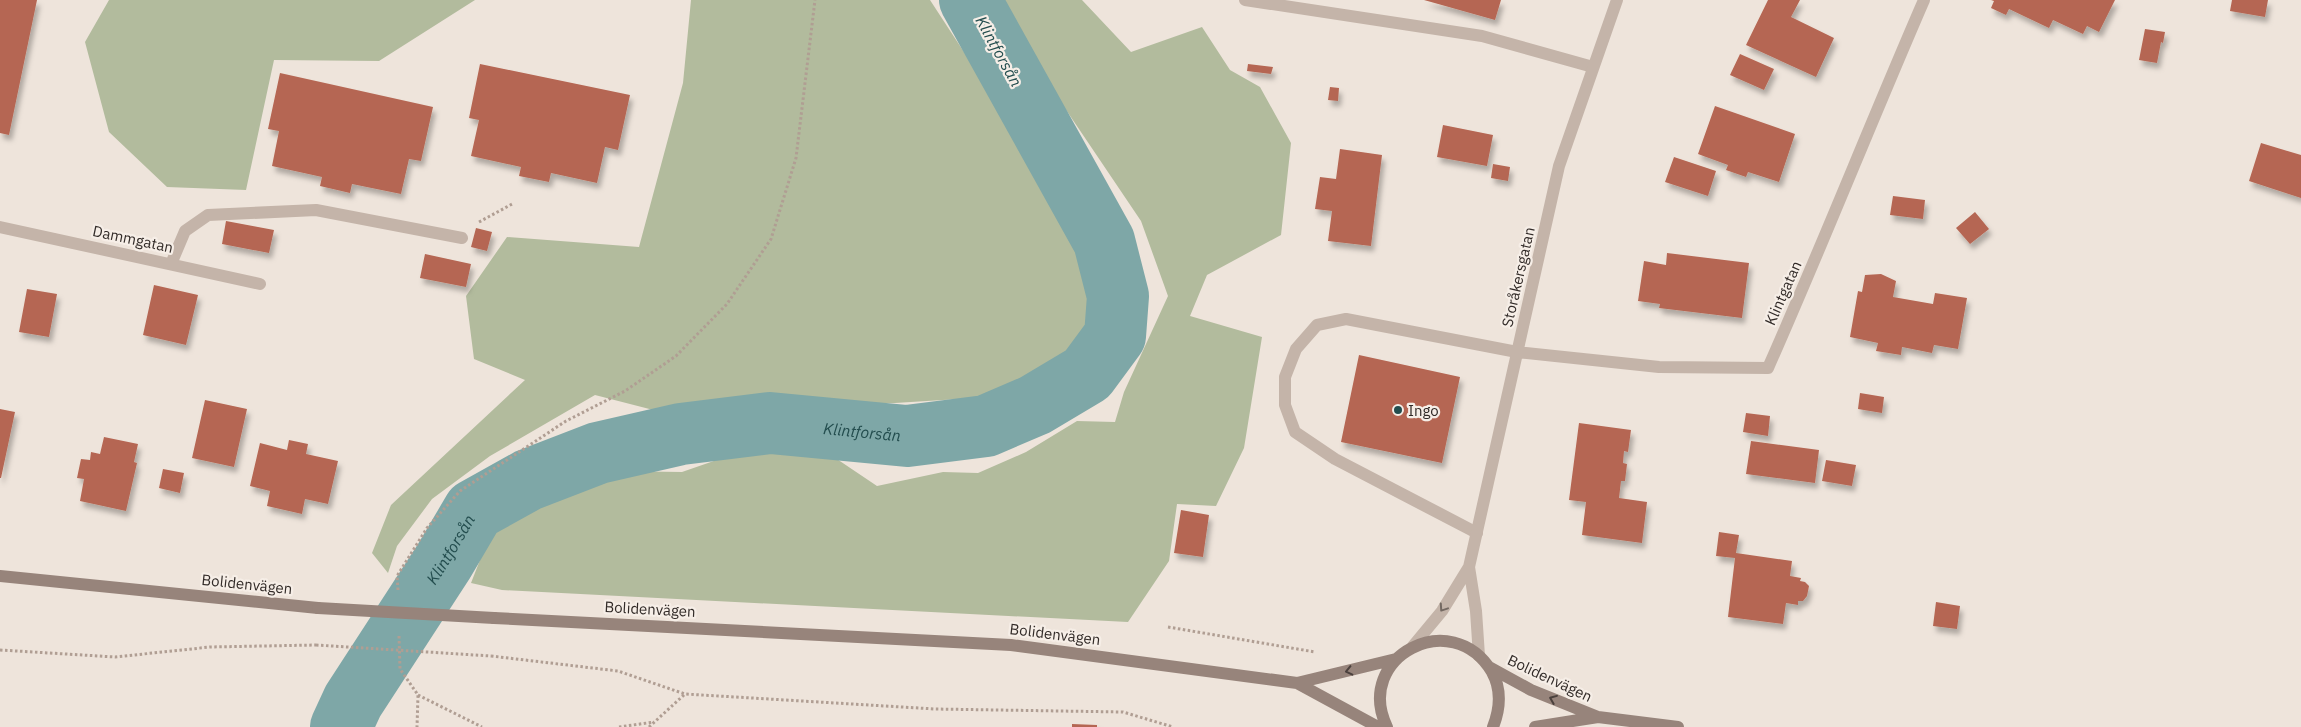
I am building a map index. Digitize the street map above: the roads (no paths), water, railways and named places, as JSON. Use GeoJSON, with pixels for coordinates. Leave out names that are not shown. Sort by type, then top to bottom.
{"type":"FeatureCollection","features":[{"type":"Feature","properties":{"kind":"main road","name":"Bolidenvägen"},"geometry":{"type":"LineString","coordinates":[[0,576],[318,608],[1011,644],[1298,683],[1378,727]]}},
{"type":"Feature","properties":{"kind":"main road","name":"Bolidenvägen"},"geometry":{"type":"LineString","coordinates":[[1387,727],[1382,716],[1380,696],[1385,676],[1396,659],[1413,646],[1433,640],[1454,642],[1471,649],[1489,667],[1495,678],[1500,696],[1498,715],[1493,727]]}},
{"type":"Feature","properties":{"kind":"main road","name":"Bolidenvägen"},"geometry":{"type":"LineString","coordinates":[[1298,683],[1396,659]]}},
{"type":"Feature","properties":{"kind":"main road","name":"Bolidenvägen"},"geometry":{"type":"LineString","coordinates":[[1489,667],[1531,690],[1598,717],[1678,727]]}},
{"type":"Feature","properties":{"kind":"main road","name":"Bolidenvägen"},"geometry":{"type":"LineString","coordinates":[[1535,727],[1598,717]]}},
{"type":"Feature","properties":{"kind":"street"},"geometry":{"type":"LineString","coordinates":[[1246,0],[1482,36],[1593,67]]}},
{"type":"Feature","properties":{"kind":"street","name":"Storåkersgatan"},"geometry":{"type":"LineString","coordinates":[[1413,646],[1442,611],[1469,567],[1559,166],[1616,0]]}},
{"type":"Feature","properties":{"kind":"street","name":"Klintgatan"},"geometry":{"type":"LineString","coordinates":[[1517,352],[1659,368],[1768,368],[1812,269],[1873,116],[1924,0]]}},
{"type":"Feature","properties":{"kind":"street"},"geometry":{"type":"LineString","coordinates":[[171,264],[185,231],[208,215],[316,210],[457,237]]}},
{"type":"Feature","properties":{"kind":"street","name":"Dammgatan"},"geometry":{"type":"LineString","coordinates":[[0,227],[260,284]]}},
{"type":"Feature","properties":{"kind":"street"},"geometry":{"type":"LineString","coordinates":[[1477,533],[1335,459],[1295,432],[1285,405],[1285,377],[1296,348],[1317,326],[1346,319],[1517,352]]}},
{"type":"Feature","properties":{"kind":"street","name":"Storåkersgatan"},"geometry":{"type":"LineString","coordinates":[[1469,567],[1476,611],[1479,656]]}},
{"type":"Feature","properties":{"kind":"waterway","name":"Klintforsån"},"geometry":{"type":"LineString","coordinates":[[341,727],[353,701],[444,561],[474,510],[528,480],[598,453],[681,434],[770,423],[907,436],[986,426],[1035,405],[1087,374],[1115,336],[1118,296],[1104,241],[970,0]]}},
{"type":"Feature","properties":{"kind":"place","name":"Ingo"},"geometry":{"type":"Point","coordinates":[1398,410]}}]}
